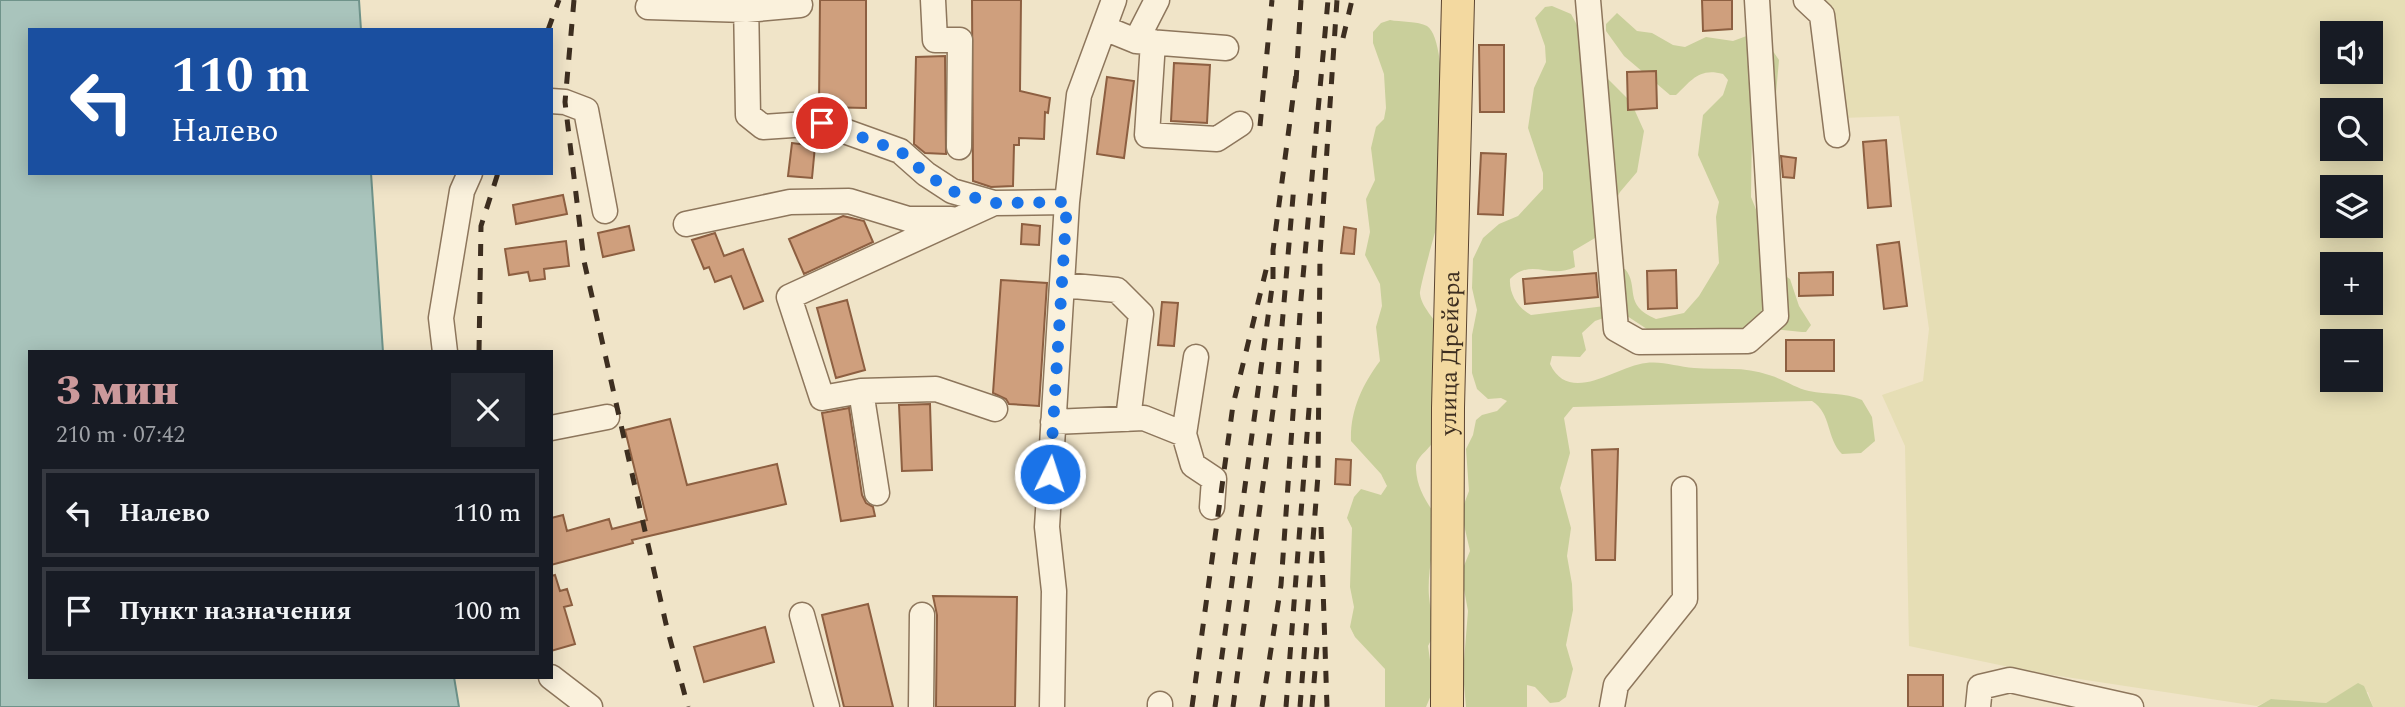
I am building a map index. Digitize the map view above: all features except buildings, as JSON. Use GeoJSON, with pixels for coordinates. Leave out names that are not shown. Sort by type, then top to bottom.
{"type":"FeatureCollection","features":[{"type":"Feature","properties":{"kind":"main road","name":"улица Дрейера"},"geometry":{"type":"LineString","coordinates":[[1447,707],[1448,408],[1458,0]]}},
{"type":"Feature","properties":{"kind":"street"},"geometry":{"type":"LineString","coordinates":[[933,0],[934,40],[960,40],[959,147]]}},
{"type":"Feature","properties":{"kind":"street"},"geometry":{"type":"LineString","coordinates":[[1052,707],[1054,591],[1046,527],[1067,202],[1079,95],[1114,0]]}},
{"type":"Feature","properties":{"kind":"street"},"geometry":{"type":"LineString","coordinates":[[1157,0],[1145,42],[1147,135],[1217,139],[1240,124]]}},
{"type":"Feature","properties":{"kind":"street"},"geometry":{"type":"LineString","coordinates":[[1588,0],[1616,329],[1639,342],[1748,341],[1776,316],[1758,0]]}},
{"type":"Feature","properties":{"kind":"street"},"geometry":{"type":"LineString","coordinates":[[1806,0],[1822,16],[1837,135]]}},
{"type":"Feature","properties":{"kind":"street"},"geometry":{"type":"LineString","coordinates":[[746,5],[748,115],[763,127],[822,123],[900,151],[926,174],[952,191],[994,203],[1067,202]]}},
{"type":"Feature","properties":{"kind":"street"},"geometry":{"type":"LineString","coordinates":[[648,7],[800,5]]}},
{"type":"Feature","properties":{"kind":"street"},"geometry":{"type":"LineString","coordinates":[[1104,27],[1145,42],[1226,48]]}},
{"type":"Feature","properties":{"kind":"street"},"geometry":{"type":"LineString","coordinates":[[553,101],[565,102],[586,110],[605,211]]}},
{"type":"Feature","properties":{"kind":"street"},"geometry":{"type":"LineString","coordinates":[[445,350],[441,318],[462,191],[469,175]]}},
{"type":"Feature","properties":{"kind":"street"},"geometry":{"type":"LineString","coordinates":[[686,224],[790,202],[849,201],[908,219],[958,219]]}},
{"type":"Feature","properties":{"kind":"street"},"geometry":{"type":"LineString","coordinates":[[994,203],[789,297],[822,398],[861,391],[936,389],[995,409]]}},
{"type":"Feature","properties":{"kind":"street"},"geometry":{"type":"LineString","coordinates":[[1062,285],[1117,290],[1141,314],[1128,419]]}},
{"type":"Feature","properties":{"kind":"street"},"geometry":{"type":"LineString","coordinates":[[1196,357],[1184,434],[1194,465],[1214,479],[1212,507]]}},
{"type":"Feature","properties":{"kind":"street"},"geometry":{"type":"LineString","coordinates":[[861,391],[877,493]]}},
{"type":"Feature","properties":{"kind":"street"},"geometry":{"type":"LineString","coordinates":[[553,428],[607,416]]}},
{"type":"Feature","properties":{"kind":"street"},"geometry":{"type":"LineString","coordinates":[[1053,422],[1143,418],[1184,434]]}},
{"type":"Feature","properties":{"kind":"street"},"geometry":{"type":"LineString","coordinates":[[1612,707],[1616,685],[1685,599],[1684,489]]}},
{"type":"Feature","properties":{"kind":"street"},"geometry":{"type":"LineString","coordinates":[[802,615],[827,707]]}},
{"type":"Feature","properties":{"kind":"street"},"geometry":{"type":"LineString","coordinates":[[921,707],[922,615]]}},
{"type":"Feature","properties":{"kind":"street"},"geometry":{"type":"LineString","coordinates":[[553,679],[590,707]]}},
{"type":"Feature","properties":{"kind":"street"},"geometry":{"type":"LineString","coordinates":[[1978,707],[1980,687],[2010,680],[2131,707]]}},
{"type":"Feature","properties":{"kind":"shaded area"},"geometry":{"type":"Polygon","coordinates":[[[1823,0],[2405,0],[2405,707],[2373,707],[2368,692],[2339,696],[2326,703],[2272,699],[2257,706],[2033,672],[1909,646],[1905,446],[1882,395],[1923,381],[1929,329],[1899,116],[1842,118],[1823,0]]]}},
{"type":"Feature","properties":{"kind":"green space"},"geometry":{"type":"Polygon","coordinates":[[[1552,6],[1571,14],[1604,75],[1631,102],[1644,131],[1637,172],[1620,192],[1595,238],[1573,251],[1575,267],[1557,271],[1533,269],[1518,273],[1510,279],[1511,290],[1518,304],[1531,315],[1605,306],[1619,269],[1625,269],[1635,302],[1646,314],[1656,319],[1684,313],[1699,296],[1719,263],[1716,217],[1719,202],[1698,155],[1703,115],[1723,95],[1728,80],[1723,74],[1708,72],[1691,80],[1676,95],[1670,95],[1624,56],[1606,31],[1606,24],[1617,13],[1637,31],[1652,33],[1673,45],[1685,47],[1706,37],[1733,41],[1752,34],[1764,38],[1779,60],[1775,105],[1752,125],[1751,197],[1782,274],[1790,279],[1799,306],[1811,325],[1806,332],[1765,328],[1656,335],[1621,312],[1595,321],[1582,333],[1586,350],[1580,357],[1552,356],[1550,364],[1559,376],[1569,382],[1581,383],[1646,363],[1760,372],[1804,390],[1862,400],[1872,417],[1875,441],[1861,453],[1842,454],[1833,441],[1823,413],[1812,401],[1573,407],[1564,418],[1570,453],[1560,488],[1571,528],[1567,556],[1573,610],[1566,645],[1573,669],[1566,697],[1559,702],[1550,703],[1535,687],[1527,685],[1527,707],[1466,707],[1463,673],[1468,611],[1461,573],[1470,551],[1461,512],[1469,491],[1466,449],[1476,420],[1482,415],[1497,411],[1507,401],[1501,398],[1488,399],[1477,389],[1472,373],[1472,335],[1477,310],[1472,288],[1473,259],[1483,238],[1499,224],[1518,216],[1543,189],[1543,173],[1528,128],[1534,88],[1546,62],[1545,46],[1535,18],[1545,7],[1552,6]]]}},
{"type":"Feature","properties":{"kind":"green space"},"geometry":{"type":"Polygon","coordinates":[[[1390,20],[1427,26],[1434,37],[1442,85],[1440,216],[1420,294],[1442,336],[1434,438],[1416,464],[1418,482],[1437,517],[1429,586],[1433,634],[1428,646],[1434,688],[1426,707],[1385,707],[1385,669],[1355,637],[1350,627],[1354,607],[1350,587],[1352,528],[1347,518],[1354,497],[1361,489],[1381,495],[1387,486],[1381,474],[1351,441],[1351,430],[1358,399],[1380,361],[1376,327],[1382,306],[1380,284],[1365,255],[1370,232],[1366,199],[1375,180],[1371,148],[1376,127],[1384,119],[1386,108],[1384,74],[1373,43],[1373,32],[1381,23],[1390,20]]]}},
{"type":"Feature","properties":{"kind":"green space"},"geometry":{"type":"Polygon","coordinates":[[[2358,683],[2364,686],[2373,707],[2257,707],[2271,699],[2326,703],[2358,683]]]}},
{"type":"Feature","properties":{"kind":"water"},"geometry":{"type":"Polygon","coordinates":[[[0,0],[359,0],[361,28],[28,28],[28,175],[371,175],[383,350],[28,350],[28,679],[454,679],[459,707],[0,707],[0,0]]]}},
{"type":"Feature","properties":{"kind":"railway"},"geometry":{"type":"LineString","coordinates":[[549,28],[559,0]]}},
{"type":"Feature","properties":{"kind":"railway"},"geometry":{"type":"LineString","coordinates":[[574,0],[565,102],[584,261],[666,624],[688,707]]}},
{"type":"Feature","properties":{"kind":"railway"},"geometry":{"type":"LineString","coordinates":[[1260,126],[1272,0]]}},
{"type":"Feature","properties":{"kind":"railway"},"geometry":{"type":"LineString","coordinates":[[1296,82],[1301,0]]}},
{"type":"Feature","properties":{"kind":"railway"},"geometry":{"type":"LineString","coordinates":[[1262,707],[1281,585],[1301,299],[1328,0]]}},
{"type":"Feature","properties":{"kind":"railway"},"geometry":{"type":"LineString","coordinates":[[1300,707],[1318,475],[1320,254],[1337,0]]}},
{"type":"Feature","properties":{"kind":"railway"},"geometry":{"type":"LineString","coordinates":[[1343,38],[1352,0]]}},
{"type":"Feature","properties":{"kind":"railway"},"geometry":{"type":"LineString","coordinates":[[1215,707],[1273,280],[1273,250],[1296,75]]}},
{"type":"Feature","properties":{"kind":"railway"},"geometry":{"type":"LineString","coordinates":[[479,350],[481,226],[497,175]]}},
{"type":"Feature","properties":{"kind":"railway"},"geometry":{"type":"LineString","coordinates":[[1233,707],[1278,373],[1294,185]]}},
{"type":"Feature","properties":{"kind":"railway"},"geometry":{"type":"LineString","coordinates":[[1192,707],[1233,405],[1267,266]]}},
{"type":"Feature","properties":{"kind":"railway"},"geometry":{"type":"LineString","coordinates":[[1286,707],[1310,396]]}},
{"type":"Feature","properties":{"kind":"railway"},"geometry":{"type":"LineString","coordinates":[[1321,527],[1327,707]]}},
{"type":"Feature","properties":{"kind":"railway"},"geometry":{"type":"LineString","coordinates":[[1312,707],[1317,646]]}},
{"type":"Feature","properties":{"kind":"route"},"geometry":{"type":"LineString","coordinates":[[822,123],[900,151],[926,174],[952,191],[994,203],[1067,202],[1050,474]]}}]}
